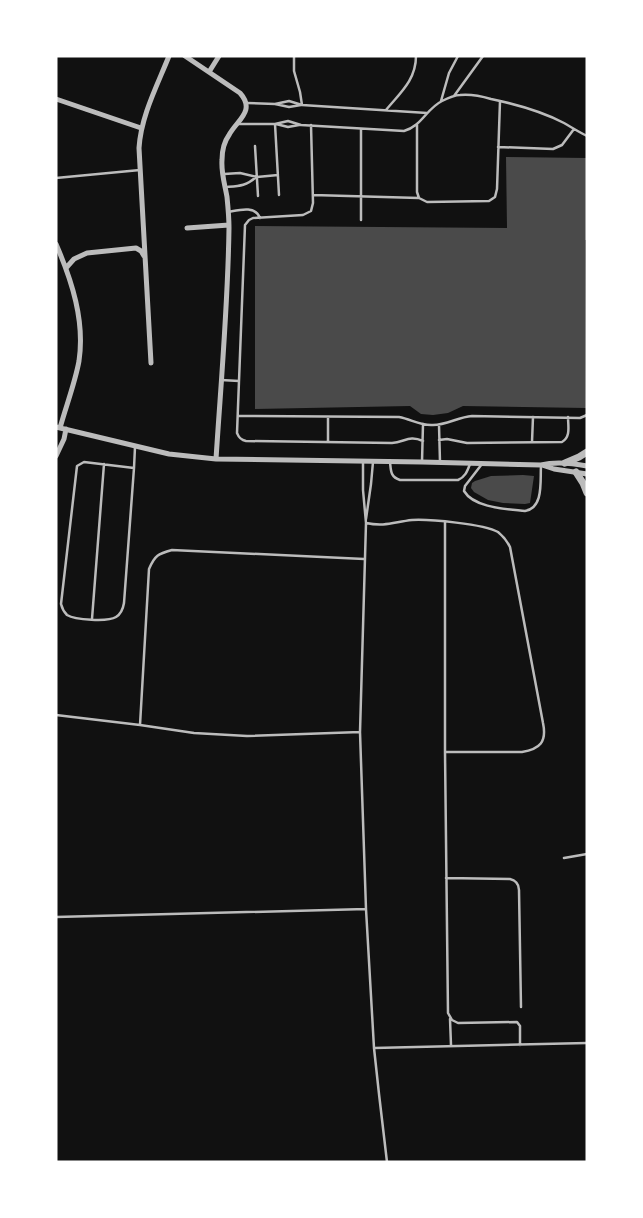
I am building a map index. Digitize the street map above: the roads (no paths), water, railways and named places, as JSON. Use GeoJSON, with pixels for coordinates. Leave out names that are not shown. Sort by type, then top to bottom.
{"type":"FeatureCollection","features":[{"type":"Feature","properties":{"kind":"street"},"geometry":{"type":"LineString","coordinates":[[151,364],[139,148],[141,128],[169,56]]}},
{"type":"Feature","properties":{"kind":"street"},"geometry":{"type":"LineString","coordinates":[[185,56],[240,93],[246,103],[244,114],[224,143],[222,159],[222,174],[229,225],[216,459]]}},
{"type":"Feature","properties":{"kind":"street"},"geometry":{"type":"LineString","coordinates":[[209,72],[219,56]]}},
{"type":"Feature","properties":{"kind":"street"},"geometry":{"type":"LineString","coordinates":[[56,99],[141,128]]}},
{"type":"Feature","properties":{"kind":"street"},"geometry":{"type":"LineString","coordinates":[[187,228],[229,225]]}},
{"type":"Feature","properties":{"kind":"street"},"geometry":{"type":"LineString","coordinates":[[56,244],[66,268],[78,312],[80,350],[76,372],[58,427],[170,454],[216,459],[541,465],[587,474]]}},
{"type":"Feature","properties":{"kind":"street"},"geometry":{"type":"LineString","coordinates":[[66,268],[74,259],[86,253],[136,248],[145,257]]}},
{"type":"Feature","properties":{"kind":"street"},"geometry":{"type":"LineString","coordinates":[[56,456],[64,439],[66,429]]}},
{"type":"Feature","properties":{"kind":"street"},"geometry":{"type":"LineString","coordinates":[[565,463],[587,452]]}},
{"type":"Feature","properties":{"kind":"street"},"geometry":{"type":"LineString","coordinates":[[541,465],[565,463],[587,466]]}},
{"type":"Feature","properties":{"kind":"street"},"geometry":{"type":"LineString","coordinates":[[576,472],[587,493]]}},
{"type":"Feature","properties":{"kind":"lane"},"geometry":{"type":"LineString","coordinates":[[294,56],[294,72],[302,105]]}},
{"type":"Feature","properties":{"kind":"lane"},"geometry":{"type":"LineString","coordinates":[[386,110],[412,78],[416,68],[416,56]]}},
{"type":"Feature","properties":{"kind":"lane"},"geometry":{"type":"LineString","coordinates":[[440,102],[449,73],[458,56]]}},
{"type":"Feature","properties":{"kind":"lane"},"geometry":{"type":"LineString","coordinates":[[454,96],[483,56]]}},
{"type":"Feature","properties":{"kind":"lane"},"geometry":{"type":"LineString","coordinates":[[275,124],[288,127],[311,125],[404,131],[418,124],[440,102],[462,94],[513,104],[537,112],[562,122],[587,136]]}},
{"type":"Feature","properties":{"kind":"lane"},"geometry":{"type":"LineString","coordinates":[[246,103],[275,104],[289,101],[302,105]]}},
{"type":"Feature","properties":{"kind":"lane"},"geometry":{"type":"LineString","coordinates":[[313,195],[419,198],[427,202],[485,202],[492,199],[497,193],[500,101]]}},
{"type":"Feature","properties":{"kind":"lane"},"geometry":{"type":"LineString","coordinates":[[275,104],[282,107],[302,105],[427,113]]}},
{"type":"Feature","properties":{"kind":"lane"},"geometry":{"type":"LineString","coordinates":[[238,124],[275,124],[288,121],[301,125]]}},
{"type":"Feature","properties":{"kind":"lane"},"geometry":{"type":"LineString","coordinates":[[275,124],[279,195]]}},
{"type":"Feature","properties":{"kind":"lane"},"geometry":{"type":"LineString","coordinates":[[418,124],[417,192],[419,198]]}},
{"type":"Feature","properties":{"kind":"lane"},"geometry":{"type":"LineString","coordinates":[[311,125],[313,208],[308,214],[260,218],[249,220],[245,225],[238,436],[243,440],[392,443],[414,438],[423,442]]}},
{"type":"Feature","properties":{"kind":"lane"},"geometry":{"type":"LineString","coordinates":[[361,128],[361,220]]}},
{"type":"Feature","properties":{"kind":"lane"},"geometry":{"type":"LineString","coordinates":[[498,147],[553,149],[562,145],[574,129]]}},
{"type":"Feature","properties":{"kind":"lane"},"geometry":{"type":"LineString","coordinates":[[255,146],[258,196]]}},
{"type":"Feature","properties":{"kind":"lane"},"geometry":{"type":"LineString","coordinates":[[56,178],[140,170]]}},
{"type":"Feature","properties":{"kind":"lane"},"geometry":{"type":"LineString","coordinates":[[222,174],[240,173],[256,177],[278,175]]}},
{"type":"Feature","properties":{"kind":"lane"},"geometry":{"type":"LineString","coordinates":[[225,187],[242,186],[256,177]]}},
{"type":"Feature","properties":{"kind":"lane"},"geometry":{"type":"LineString","coordinates":[[228,212],[253,210],[257,212],[260,218]]}},
{"type":"Feature","properties":{"kind":"lane"},"geometry":{"type":"LineString","coordinates":[[221,380],[239,381]]}},
{"type":"Feature","properties":{"kind":"lane"},"geometry":{"type":"LineString","coordinates":[[238,416],[399,417],[423,424],[439,425],[472,416],[583,417],[587,415]]}},
{"type":"Feature","properties":{"kind":"lane"},"geometry":{"type":"LineString","coordinates":[[328,417],[328,442]]}},
{"type":"Feature","properties":{"kind":"lane"},"geometry":{"type":"LineString","coordinates":[[532,442],[533,417]]}},
{"type":"Feature","properties":{"kind":"lane"},"geometry":{"type":"LineString","coordinates":[[440,440],[447,439],[466,443],[562,442],[568,437],[568,417]]}},
{"type":"Feature","properties":{"kind":"lane"},"geometry":{"type":"LineString","coordinates":[[422,462],[423,424]]}},
{"type":"Feature","properties":{"kind":"lane"},"geometry":{"type":"LineString","coordinates":[[439,425],[440,462]]}},
{"type":"Feature","properties":{"kind":"lane"},"geometry":{"type":"LineString","coordinates":[[134,468],[84,462],[79,464],[76,469],[62,604],[64,612],[70,616],[107,620],[117,616],[123,608],[136,446]]}},
{"type":"Feature","properties":{"kind":"lane"},"geometry":{"type":"LineString","coordinates":[[363,461],[366,523]]}},
{"type":"Feature","properties":{"kind":"lane"},"geometry":{"type":"LineString","coordinates":[[373,461],[366,523],[360,732],[366,909],[374,1048],[387,1162]]}},
{"type":"Feature","properties":{"kind":"lane"},"geometry":{"type":"LineString","coordinates":[[390,461],[392,474],[396,479],[453,481],[466,475],[470,463]]}},
{"type":"Feature","properties":{"kind":"lane"},"geometry":{"type":"LineString","coordinates":[[483,463],[465,486],[466,495],[484,505],[525,511],[534,508],[539,499],[541,465]]}},
{"type":"Feature","properties":{"kind":"lane"},"geometry":{"type":"LineString","coordinates":[[92,619],[104,464]]}},
{"type":"Feature","properties":{"kind":"lane"},"geometry":{"type":"LineString","coordinates":[[366,523],[386,525],[414,520],[480,526],[499,533],[510,547],[545,732],[543,740],[538,747],[522,752],[445,752]]}},
{"type":"Feature","properties":{"kind":"lane"},"geometry":{"type":"LineString","coordinates":[[445,522],[446,878],[448,1013],[450,1018],[451,1045]]}},
{"type":"Feature","properties":{"kind":"lane"},"geometry":{"type":"LineString","coordinates":[[140,725],[148,569],[153,558],[160,553],[172,550],[365,559]]}},
{"type":"Feature","properties":{"kind":"lane"},"geometry":{"type":"LineString","coordinates":[[56,715],[140,725],[194,734],[247,736],[360,732]]}},
{"type":"Feature","properties":{"kind":"lane"},"geometry":{"type":"LineString","coordinates":[[564,858],[587,854]]}},
{"type":"Feature","properties":{"kind":"lane"},"geometry":{"type":"LineString","coordinates":[[446,878],[510,879],[518,884],[521,1007]]}},
{"type":"Feature","properties":{"kind":"lane"},"geometry":{"type":"LineString","coordinates":[[56,917],[366,909]]}},
{"type":"Feature","properties":{"kind":"lane"},"geometry":{"type":"LineString","coordinates":[[450,1018],[458,1023],[517,1022],[520,1026],[520,1045]]}},
{"type":"Feature","properties":{"kind":"lane"},"geometry":{"type":"LineString","coordinates":[[374,1048],[587,1043]]}}]}
